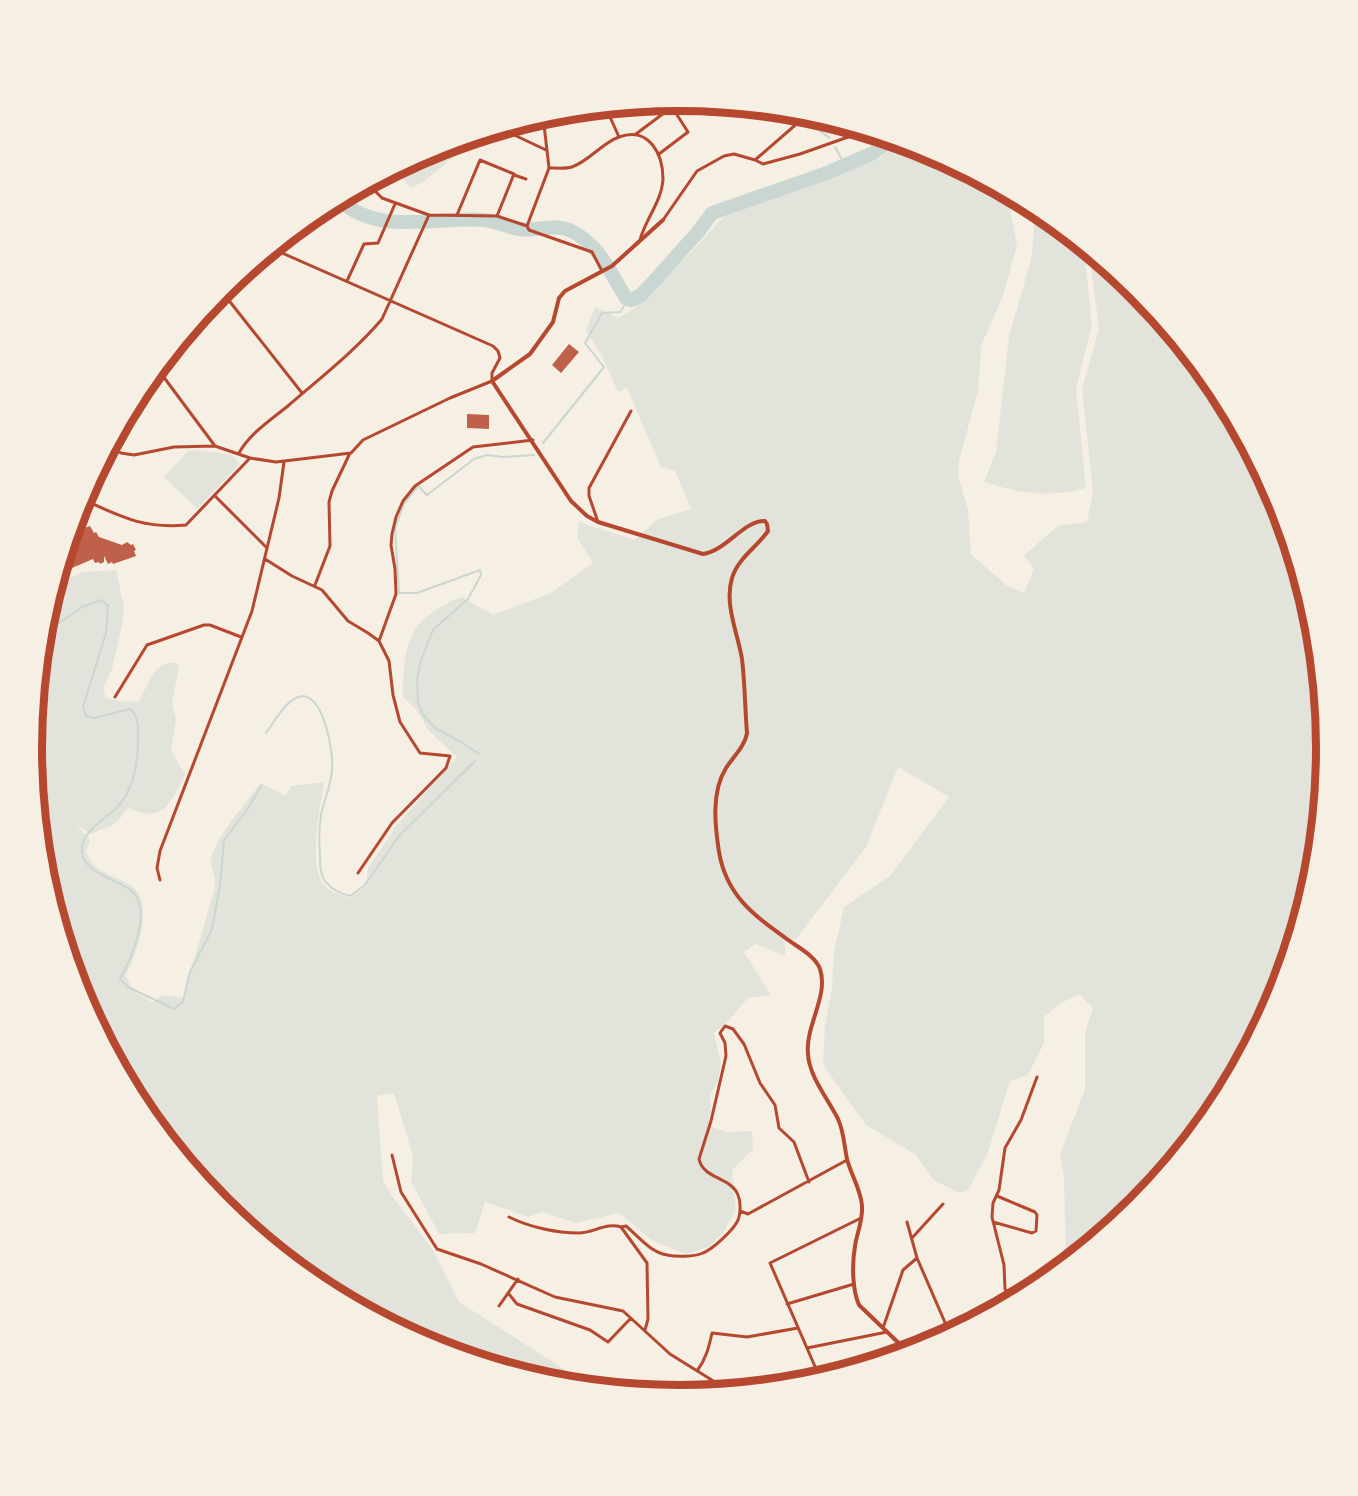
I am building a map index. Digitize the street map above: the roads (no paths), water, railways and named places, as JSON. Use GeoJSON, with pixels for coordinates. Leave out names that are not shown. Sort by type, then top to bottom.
{"type":"FeatureCollection","features":[{"type":"Feature","properties":{"kind":"street"},"geometry":{"type":"LineString","coordinates":[[636,135],[666,111]]}},
{"type":"Feature","properties":{"kind":"street"},"geometry":{"type":"LineString","coordinates":[[659,154],[688,132],[675,111]]}},
{"type":"Feature","properties":{"kind":"street"},"geometry":{"type":"LineString","coordinates":[[609,115],[619,137]]}},
{"type":"Feature","properties":{"kind":"street"},"geometry":{"type":"LineString","coordinates":[[755,160],[799,122]]}},
{"type":"Feature","properties":{"kind":"street"},"geometry":{"type":"LineString","coordinates":[[527,226],[549,168],[544,126]]}},
{"type":"Feature","properties":{"kind":"street"},"geometry":{"type":"LineString","coordinates":[[512,134],[546,150]]}},
{"type":"Feature","properties":{"kind":"street"},"geometry":{"type":"LineString","coordinates":[[549,168],[572,168],[619,137],[636,135],[648,138],[659,154],[663,180],[639,244]]}},
{"type":"Feature","properties":{"kind":"street"},"geometry":{"type":"LineString","coordinates":[[315,585],[330,546],[329,502],[332,491],[351,453],[363,440],[450,398],[492,381],[530,354],[553,322],[559,298],[565,291],[612,266],[639,244],[663,220],[697,171],[724,156],[734,154],[763,164],[852,135]]}},
{"type":"Feature","properties":{"kind":"street"},"geometry":{"type":"LineString","coordinates":[[457,215],[480,160],[526,179]]}},
{"type":"Feature","properties":{"kind":"street"},"geometry":{"type":"LineString","coordinates":[[497,216],[514,174]]}},
{"type":"Feature","properties":{"kind":"street"},"geometry":{"type":"LineString","coordinates":[[373,189],[382,198],[395,204],[429,215],[497,216],[527,226],[529,230],[592,252],[603,271]]}},
{"type":"Feature","properties":{"kind":"street"},"geometry":{"type":"LineString","coordinates":[[347,281],[364,244],[378,243],[395,204]]}},
{"type":"Feature","properties":{"kind":"street"},"geometry":{"type":"LineString","coordinates":[[238,453],[245,442],[302,394],[382,320],[429,215]]}},
{"type":"Feature","properties":{"kind":"street"},"geometry":{"type":"LineString","coordinates":[[284,249],[282,253],[493,346],[500,358],[492,373],[492,381],[533,440],[571,501],[587,516],[598,522],[703,554],[719,549],[756,522],[761,520],[767,524],[766,534],[735,570],[730,589],[730,602],[742,660],[747,733],[746,739],[724,770],[720,781],[715,808],[722,868],[737,896],[753,915],[803,950],[820,968],[820,992],[809,1035],[808,1063],[839,1122],[848,1160],[860,1194],[862,1217],[854,1249],[855,1284],[859,1305],[901,1345]]}},
{"type":"Feature","properties":{"kind":"street"},"geometry":{"type":"LineString","coordinates":[[228,299],[302,394]]}},
{"type":"Feature","properties":{"kind":"street"},"geometry":{"type":"LineString","coordinates":[[163,376],[214,446]]}},
{"type":"Feature","properties":{"kind":"street"},"geometry":{"type":"LineString","coordinates":[[598,522],[589,496],[589,488],[631,411]]}},
{"type":"Feature","properties":{"kind":"street"},"geometry":{"type":"LineString","coordinates":[[379,641],[396,594],[391,545],[396,517],[403,501],[415,486],[473,447],[533,440]]}},
{"type":"Feature","properties":{"kind":"street"},"geometry":{"type":"LineString","coordinates":[[116,450],[134,454],[174,447],[214,446],[250,458],[284,462],[351,453]]}},
{"type":"Feature","properties":{"kind":"street"},"geometry":{"type":"LineString","coordinates":[[91,503],[135,523],[186,525],[250,458]]}},
{"type":"Feature","properties":{"kind":"street"},"geometry":{"type":"LineString","coordinates":[[160,880],[157,868],[160,851],[252,611],[279,498],[284,462]]}},
{"type":"Feature","properties":{"kind":"street"},"geometry":{"type":"LineString","coordinates":[[215,496],[267,548]]}},
{"type":"Feature","properties":{"kind":"street"},"geometry":{"type":"LineString","coordinates":[[265,559],[292,576],[315,585],[328,595],[348,621],[379,641],[389,661],[393,695],[400,722],[412,742],[420,753],[450,756],[446,768],[392,823],[358,873]]}},
{"type":"Feature","properties":{"kind":"street"},"geometry":{"type":"LineString","coordinates":[[115,696],[147,645],[204,625],[210,625],[241,637]]}},
{"type":"Feature","properties":{"kind":"street"},"geometry":{"type":"LineString","coordinates":[[509,1217],[521,1224],[578,1233],[610,1226],[626,1226],[655,1251],[664,1255],[699,1255],[718,1243],[737,1222],[740,1211],[739,1198],[735,1189],[726,1181],[708,1173],[701,1166],[699,1159],[711,1121],[726,1056],[725,1043],[720,1033],[725,1026],[733,1029],[744,1044],[760,1083],[775,1105],[779,1128],[794,1142],[809,1182]]}},
{"type":"Feature","properties":{"kind":"street"},"geometry":{"type":"LineString","coordinates":[[1008,1294],[1005,1289],[1004,1265],[993,1222],[993,1203],[1005,1148],[1021,1120],[1037,1077]]}},
{"type":"Feature","properties":{"kind":"street"},"geometry":{"type":"LineString","coordinates":[[392,1155],[401,1192],[437,1249],[518,1279],[555,1298],[623,1311],[670,1354],[715,1382],[726,1384]]}},
{"type":"Feature","properties":{"kind":"street"},"geometry":{"type":"LineString","coordinates":[[740,1211],[748,1214],[848,1160]]}},
{"type":"Feature","properties":{"kind":"street"},"geometry":{"type":"LineString","coordinates":[[993,1222],[1032,1233],[1036,1231],[1037,1215],[1035,1212],[996,1196]]}},
{"type":"Feature","properties":{"kind":"street"},"geometry":{"type":"LineString","coordinates":[[912,1238],[943,1204]]}},
{"type":"Feature","properties":{"kind":"street"},"geometry":{"type":"LineString","coordinates":[[816,1370],[770,1263],[862,1217]]}},
{"type":"Feature","properties":{"kind":"street"},"geometry":{"type":"LineString","coordinates":[[907,1222],[917,1258],[946,1326]]}},
{"type":"Feature","properties":{"kind":"street"},"geometry":{"type":"LineString","coordinates":[[621,1227],[647,1263],[648,1320],[645,1330]]}},
{"type":"Feature","properties":{"kind":"street"},"geometry":{"type":"LineString","coordinates":[[885,1330],[903,1270],[917,1258]]}},
{"type":"Feature","properties":{"kind":"street"},"geometry":{"type":"LineString","coordinates":[[499,1306],[518,1279]]}},
{"type":"Feature","properties":{"kind":"street"},"geometry":{"type":"LineString","coordinates":[[787,1304],[855,1284]]}},
{"type":"Feature","properties":{"kind":"street"},"geometry":{"type":"LineString","coordinates":[[508,1293],[517,1304],[590,1330],[608,1342],[631,1318]]}},
{"type":"Feature","properties":{"kind":"street"},"geometry":{"type":"LineString","coordinates":[[697,1371],[705,1357],[712,1333],[747,1337],[798,1328]]}},
{"type":"Feature","properties":{"kind":"street"},"geometry":{"type":"LineString","coordinates":[[807,1348],[885,1330]]}},
{"type":"Feature","properties":{"kind":"waterway"},"geometry":{"type":"LineString","coordinates":[[811,125],[830,138]]}},
{"type":"Feature","properties":{"kind":"waterway"},"geometry":{"type":"LineString","coordinates":[[346,205],[371,218],[389,221],[484,220],[526,230],[556,227],[570,230],[593,248],[626,298],[631,300],[640,296],[656,279],[712,213],[827,173],[873,153],[883,145]]}},
{"type":"Feature","properties":{"kind":"waterway"},"geometry":{"type":"LineString","coordinates":[[835,147],[845,165]]}},
{"type":"Feature","properties":{"kind":"waterway"},"geometry":{"type":"LineString","coordinates":[[543,443],[604,367],[585,343],[602,313],[620,312],[628,300]]}},
{"type":"Feature","properties":{"kind":"waterway"},"geometry":{"type":"LineString","coordinates":[[479,754],[435,728],[423,715],[418,702],[417,680],[420,663],[433,630],[468,599],[481,575],[480,570],[417,593],[399,593],[395,528],[404,504],[418,486],[427,495],[474,459],[487,455],[503,457],[534,455]]}},
{"type":"Feature","properties":{"kind":"waterway"},"geometry":{"type":"LineString","coordinates":[[54,627],[82,607],[102,600],[108,606],[106,633],[83,707],[86,716],[94,718],[130,709],[136,719],[137,755],[135,773],[129,789],[120,804],[87,835],[82,849],[83,857],[94,870],[127,887],[138,901],[141,912],[138,936],[120,979],[128,987],[174,1009],[183,1001],[190,972],[212,929],[220,886],[224,840],[247,810],[261,786]]}},
{"type":"Feature","properties":{"kind":"waterway"},"geometry":{"type":"LineString","coordinates":[[266,733],[283,709],[296,698],[305,697],[313,701],[320,711],[329,736],[332,761],[330,781],[320,820],[321,870],[330,886],[350,896],[364,886],[399,836],[475,761]]}}]}
